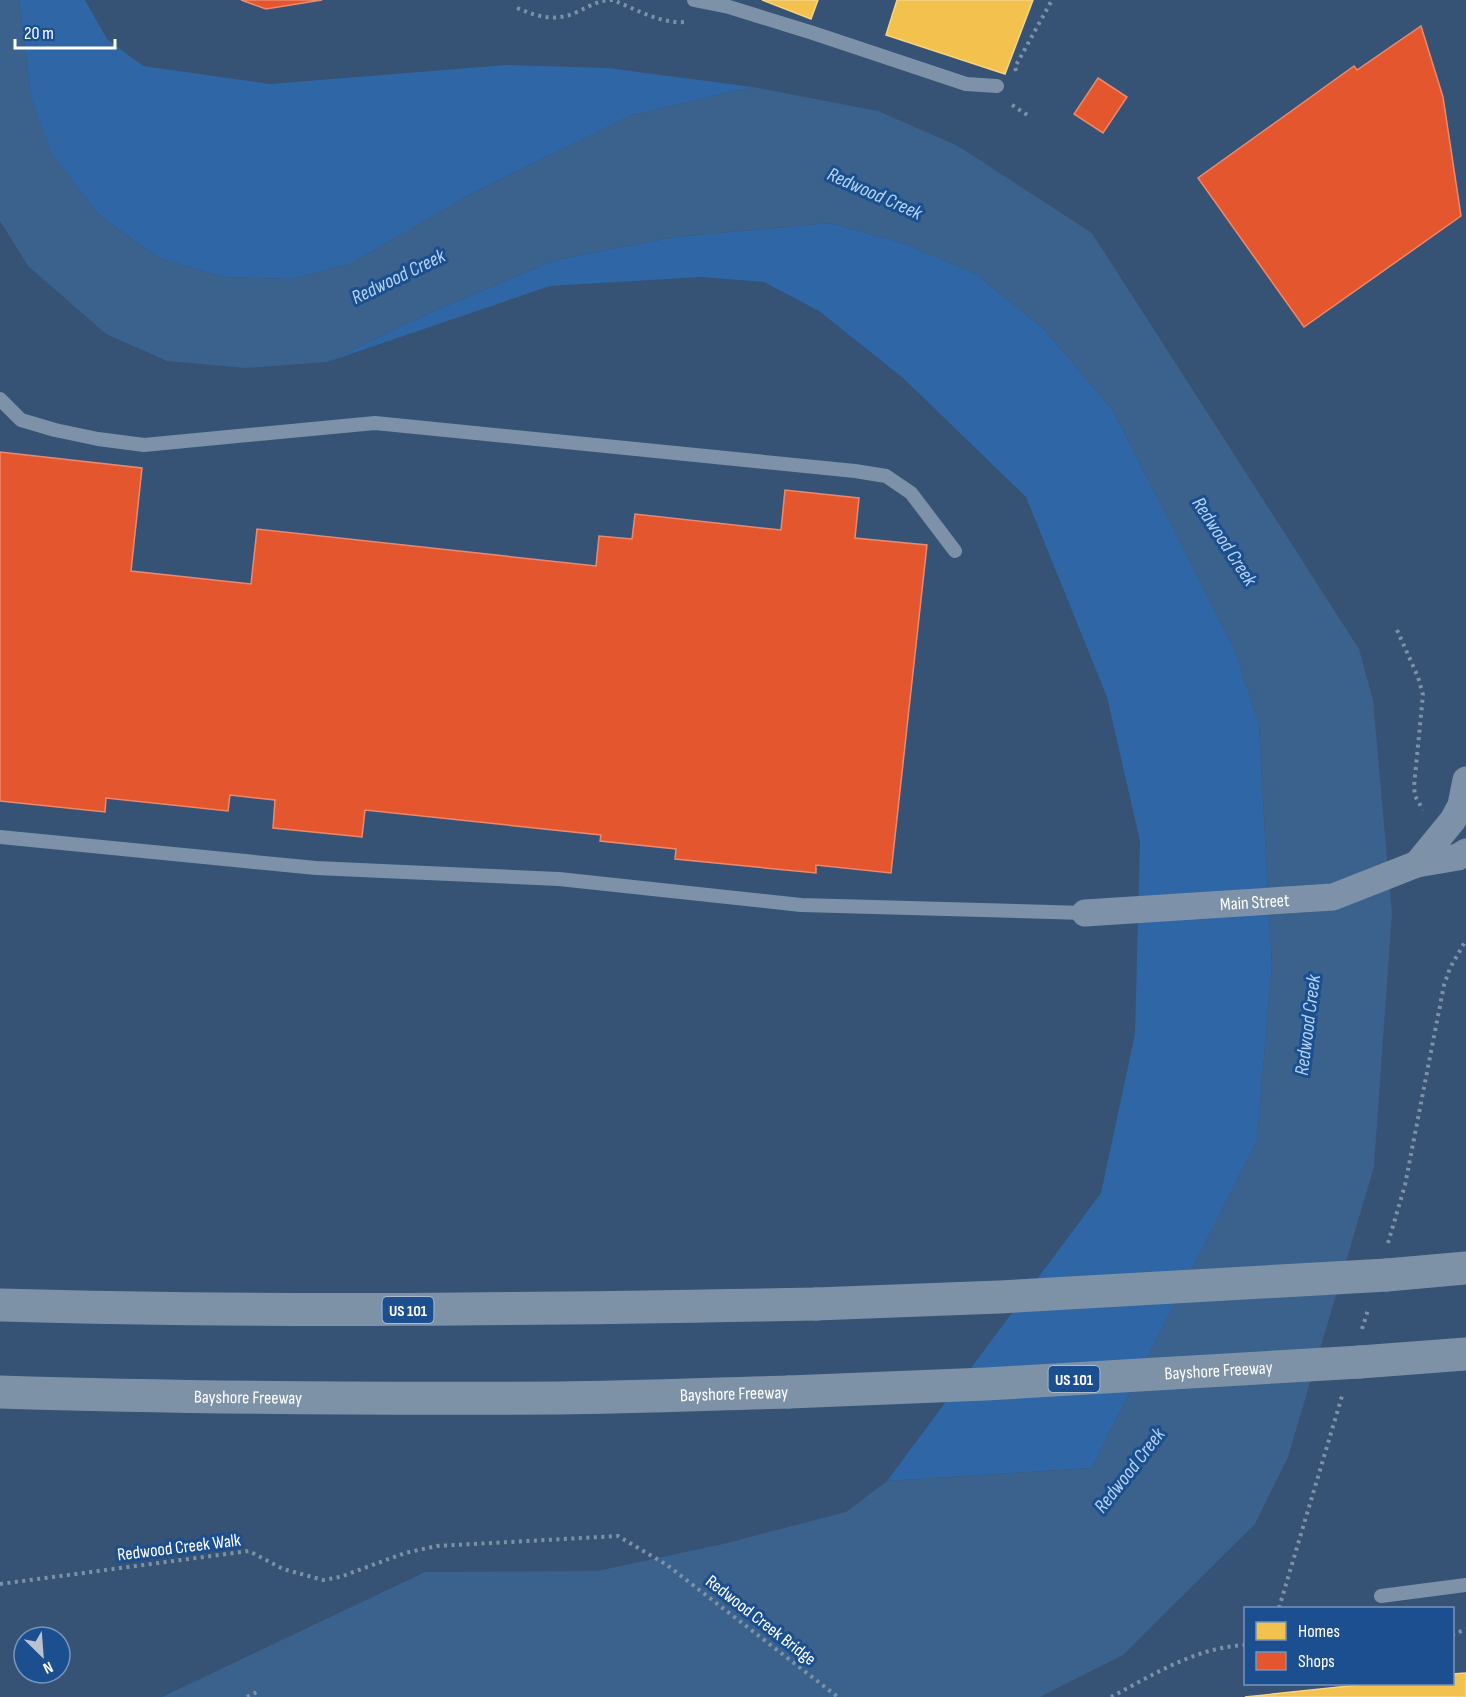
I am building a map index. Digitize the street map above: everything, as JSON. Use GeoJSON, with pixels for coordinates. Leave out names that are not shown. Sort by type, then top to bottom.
{"type":"FeatureCollection","features":[{"type":"Feature","properties":{"kind":"highway","name":"US 101"},"geometry":{"type":"LineString","coordinates":[[0,1305],[129,1309],[366,1310],[816,1304],[1033,1296],[1387,1275],[1466,1268]]}},
{"type":"Feature","properties":{"kind":"highway","name":"Bayshore Freeway"},"geometry":{"type":"LineString","coordinates":[[0,1392],[128,1396],[560,1398],[789,1392],[1010,1382],[1466,1354]]}},
{"type":"Feature","properties":{"kind":"street","name":"Main Street"},"geometry":{"type":"LineString","coordinates":[[1417,864],[1453,820],[1461,806],[1466,780]]}},
{"type":"Feature","properties":{"kind":"street","name":"Main Street"},"geometry":{"type":"LineString","coordinates":[[1085,913],[1333,897],[1417,864],[1458,857],[1466,852]]}},
{"type":"Feature","properties":{"kind":"lane"},"geometry":{"type":"LineString","coordinates":[[694,0],[729,7],[803,29],[966,84],[997,86]]}},
{"type":"Feature","properties":{"kind":"lane"},"geometry":{"type":"LineString","coordinates":[[0,399],[21,420],[98,440],[144,445],[375,423],[886,476],[911,493],[955,551]]}},
{"type":"Feature","properties":{"kind":"lane"},"geometry":{"type":"LineString","coordinates":[[0,837],[316,868],[559,879],[801,905],[1085,913]]}},
{"type":"Feature","properties":{"kind":"lane"},"geometry":{"type":"LineString","coordinates":[[1381,1596],[1466,1586]]}},
{"type":"Feature","properties":{"kind":"path"},"geometry":{"type":"LineString","coordinates":[[1017,76],[1015,67],[1052,0]]}},
{"type":"Feature","properties":{"kind":"path"},"geometry":{"type":"LineString","coordinates":[[1397,630],[1418,677],[1423,695],[1414,786],[1420,808],[1426,814]]}},
{"type":"Feature","properties":{"kind":"path","name":"Redwood Creek Walk"},"geometry":{"type":"LineString","coordinates":[[0,1584],[249,1551],[283,1569],[322,1580],[340,1577],[405,1553],[437,1546],[618,1536],[668,1565]]}},
{"type":"Feature","properties":{"kind":"path","name":"Redwood Creek Bridge"},"geometry":{"type":"LineString","coordinates":[[668,1565],[838,1697]]}},
{"type":"Feature","properties":{"kind":"path"},"geometry":{"type":"LineString","coordinates":[[1110,1697],[1175,1663],[1214,1649],[1244,1645]]}},
{"type":"Feature","properties":{"kind":"path"},"geometry":{"type":"LineString","coordinates":[[247,1697],[257,1692]]}},
{"type":"Feature","properties":{"kind":"shaded area"},"geometry":{"type":"Polygon","coordinates":[[[19,0],[85,0],[107,39],[143,66],[270,84],[506,65],[608,68],[753,87],[632,115],[475,192],[350,264],[291,279],[223,277],[159,258],[99,215],[51,153],[31,97],[19,0]]]}},
{"type":"Feature","properties":{"kind":"shaded area"},"geometry":{"type":"Polygon","coordinates":[[[830,223],[906,244],[976,274],[1043,328],[1113,410],[1235,651],[1259,724],[1272,966],[1257,1140],[1092,1468],[887,1481],[1101,1193],[1135,1034],[1140,841],[1107,697],[1026,497],[903,378],[819,311],[764,282],[701,277],[550,286],[327,362],[432,312],[555,260],[675,237],[830,223]]]}},
{"type":"Feature","properties":{"kind":"water","name":"Redwood Creek"},"geometry":{"type":"Polygon","coordinates":[[[0,0],[19,0],[31,97],[52,153],[99,215],[159,258],[223,277],[291,279],[350,264],[475,192],[632,115],[753,87],[878,111],[958,146],[1092,233],[1359,649],[1373,700],[1392,914],[1374,1167],[1288,1457],[1255,1524],[1123,1655],[1040,1697],[162,1697],[425,1572],[597,1571],[723,1544],[846,1512],[887,1481],[1092,1468],[1257,1140],[1272,966],[1259,724],[1235,651],[1113,410],[1043,328],[976,274],[906,244],[830,223],[675,237],[555,260],[432,312],[327,362],[246,368],[167,361],[106,334],[28,266],[0,221],[0,0]]]}},
{"type":"Feature","properties":{"kind":"building: Homes"},"geometry":{"type":"Polygon","coordinates":[[[762,0],[818,0],[811,19],[762,0]]]}},
{"type":"Feature","properties":{"kind":"building: Homes"},"geometry":{"type":"Polygon","coordinates":[[[897,0],[1033,0],[1005,74],[886,35],[897,0]]]}},
{"type":"Feature","properties":{"kind":"building: Homes"},"geometry":{"type":"Polygon","coordinates":[[[1466,1673],[1466,1697],[1245,1697],[1359,1685],[1454,1685],[1454,1674],[1466,1673]]]}},
{"type":"Feature","properties":{"kind":"building: Shops"},"geometry":{"type":"Polygon","coordinates":[[[241,0],[322,0],[266,9],[241,0]]]}},
{"type":"Feature","properties":{"kind":"building: Shops"},"geometry":{"type":"Polygon","coordinates":[[[1421,26],[1443,97],[1461,216],[1304,327],[1198,178],[1354,66],[1357,70],[1421,26]]]}},
{"type":"Feature","properties":{"kind":"building: Shops"},"geometry":{"type":"Polygon","coordinates":[[[1098,78],[1127,97],[1103,133],[1074,114],[1098,78]]]}},
{"type":"Feature","properties":{"kind":"building: Shops"},"geometry":{"type":"Polygon","coordinates":[[[0,452],[142,468],[131,571],[251,584],[257,529],[596,566],[599,536],[632,539],[635,514],[781,530],[785,490],[859,498],[855,538],[927,545],[891,873],[816,865],[816,873],[675,859],[676,849],[600,841],[601,835],[365,810],[362,837],[273,828],[275,800],[230,795],[228,811],[106,798],[105,812],[0,801],[0,452]]]}}]}
